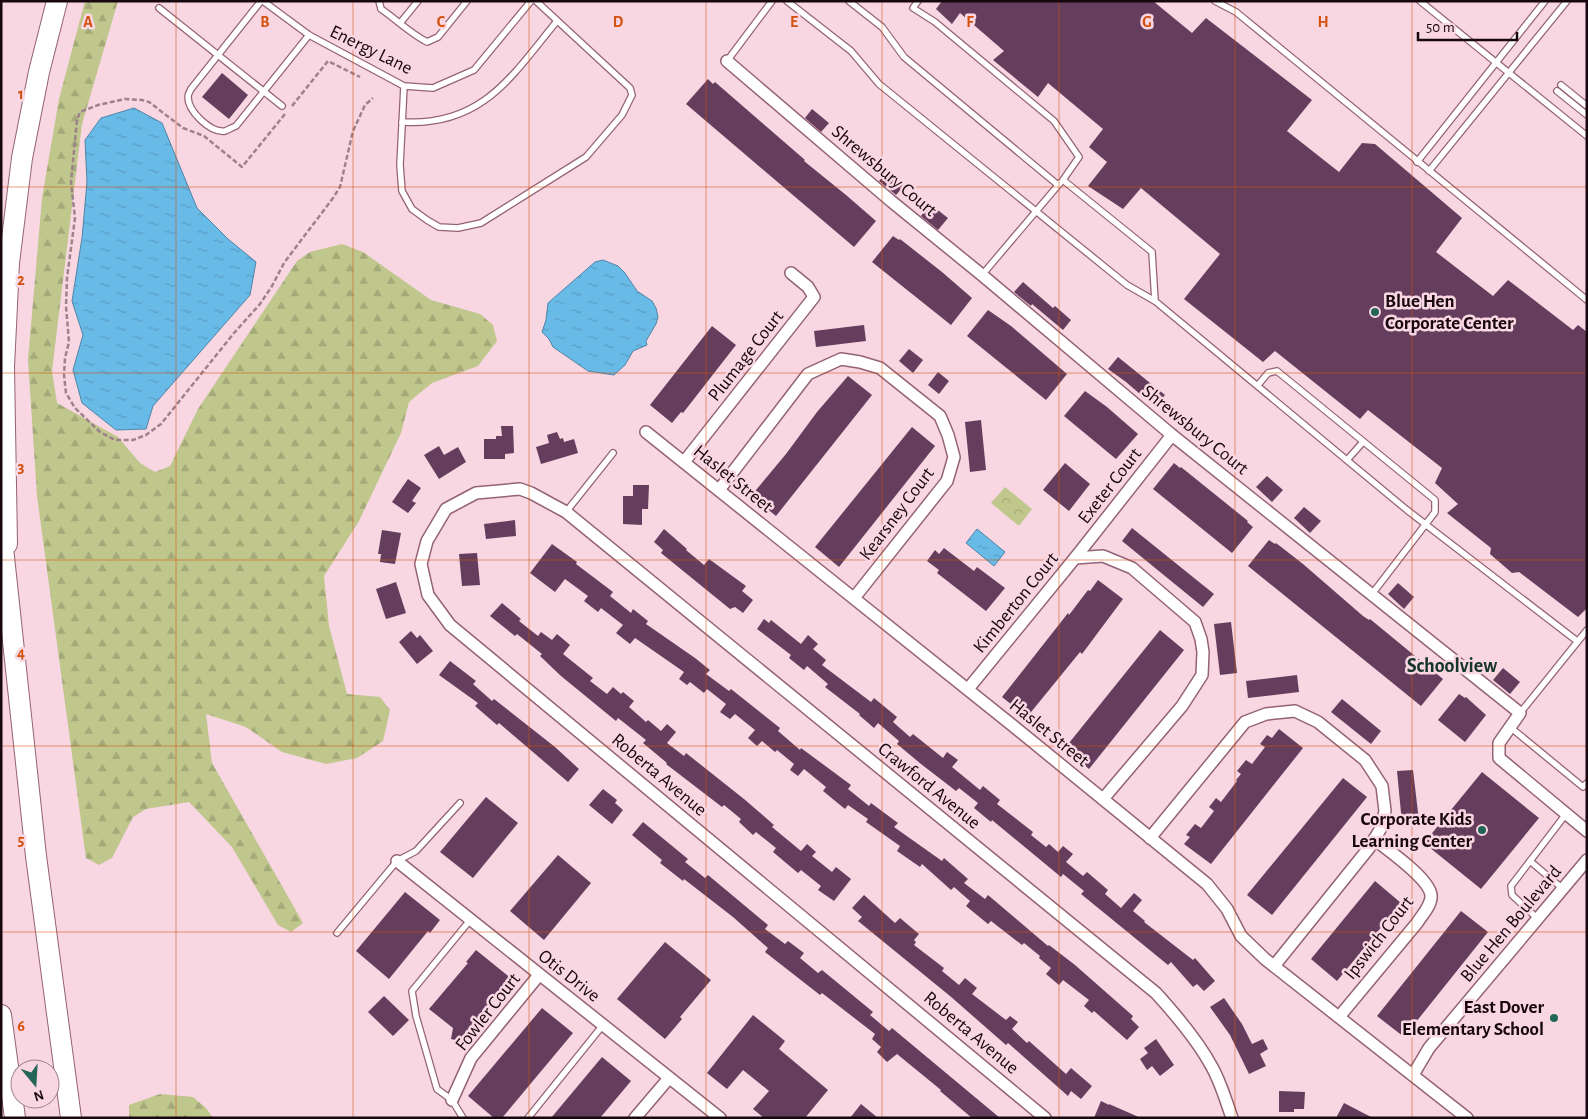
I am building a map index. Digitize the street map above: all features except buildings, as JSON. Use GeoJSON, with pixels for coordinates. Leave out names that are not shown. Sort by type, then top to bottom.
{"type":"FeatureCollection","features":[{"type":"Feature","properties":{"kind":"highway"},"geometry":{"type":"LineString","coordinates":[[7,586],[4,367],[10,263],[22,158],[39,72],[57,1]]}},
{"type":"Feature","properties":{"kind":"highway"},"geometry":{"type":"LineString","coordinates":[[1,529],[36,856],[71,1118]]}},
{"type":"Feature","properties":{"kind":"highway"},"geometry":{"type":"LineString","coordinates":[[1,1015],[15,1118]]}},
{"type":"Feature","properties":{"kind":"street","name":"Shrewsbury Court"},"geometry":{"type":"LineString","coordinates":[[727,61],[891,201],[1172,435],[1520,713]]}},
{"type":"Feature","properties":{"kind":"street","name":"Plumage Court"},"geometry":{"type":"LineString","coordinates":[[684,462],[814,297],[808,287],[791,273]]}},
{"type":"Feature","properties":{"kind":"street","name":"Kearsney Court"},"geometry":{"type":"LineString","coordinates":[[719,490],[808,374],[841,359],[880,368],[940,416],[954,457],[947,481],[854,598]]}},
{"type":"Feature","properties":{"kind":"street","name":"Haslet Street"},"geometry":{"type":"LineString","coordinates":[[646,432],[1207,884],[1227,909],[1241,936],[1274,966],[1414,1075]]}},
{"type":"Feature","properties":{"kind":"street","name":"Exeter Court"},"geometry":{"type":"LineString","coordinates":[[1075,558],[1172,435]]}},
{"type":"Feature","properties":{"kind":"street","name":"Roberta Avenue"},"geometry":{"type":"LineString","coordinates":[[566,512],[520,489],[476,493],[446,509],[427,541],[421,564],[428,595],[450,625],[1045,1118]]}},
{"type":"Feature","properties":{"kind":"street","name":"Crawford Avenue"},"geometry":{"type":"LineString","coordinates":[[566,512],[1156,993],[1176,1014],[1212,1066],[1232,1118]]}},
{"type":"Feature","properties":{"kind":"street","name":"Kimberton Court"},"geometry":{"type":"LineString","coordinates":[[968,690],[1075,558],[1103,556],[1132,568],[1195,622],[1203,652],[1202,675],[1182,706],[1103,800]]}},
{"type":"Feature","properties":{"kind":"street"},"geometry":{"type":"LineString","coordinates":[[1150,838],[1245,722],[1266,714],[1295,711],[1318,722],[1365,760],[1382,786],[1385,811],[1381,828],[1369,848],[1274,966]]}},
{"type":"Feature","properties":{"kind":"street"},"geometry":{"type":"LineString","coordinates":[[1520,713],[1499,743],[1499,758],[1587,831]]}},
{"type":"Feature","properties":{"kind":"street","name":"Ipswich Court"},"geometry":{"type":"LineString","coordinates":[[1339,1017],[1417,923],[1427,909],[1431,896],[1422,879],[1374,839]]}},
{"type":"Feature","properties":{"kind":"street","name":"Blue Hen Boulevard"},"geometry":{"type":"LineString","coordinates":[[1414,1075],[1429,1048],[1587,860]]}},
{"type":"Feature","properties":{"kind":"street","name":"Otis Drive"},"geometry":{"type":"LineString","coordinates":[[397,861],[720,1118]]}},
{"type":"Feature","properties":{"kind":"street","name":"Fowler Court"},"geometry":{"type":"LineString","coordinates":[[452,1100],[471,1058],[539,975]]}},
{"type":"Feature","properties":{"kind":"street"},"geometry":{"type":"LineString","coordinates":[[1414,1075],[1467,1118]]}},
{"type":"Feature","properties":{"kind":"street"},"geometry":{"type":"LineString","coordinates":[[634,1118],[669,1078]]}},
{"type":"Feature","properties":{"kind":"lane","name":"Energy Lane"},"geometry":{"type":"LineString","coordinates":[[262,1],[309,35],[404,86],[433,88],[474,70],[531,1]]}},
{"type":"Feature","properties":{"kind":"lane"},"geometry":{"type":"LineString","coordinates":[[262,1],[191,89],[188,97],[195,114],[206,124],[213,129],[224,131],[236,126],[309,35]]}},
{"type":"Feature","properties":{"kind":"lane"},"geometry":{"type":"LineString","coordinates":[[379,1],[381,9],[400,22],[415,36],[427,42],[438,37],[467,1]]}},
{"type":"Feature","properties":{"kind":"lane"},"geometry":{"type":"LineString","coordinates":[[400,22],[418,1]]}},
{"type":"Feature","properties":{"kind":"lane"},"geometry":{"type":"LineString","coordinates":[[404,86],[400,166],[402,191],[412,209],[439,227],[458,228],[481,223],[586,157],[622,115],[632,95],[630,88],[536,1]]}},
{"type":"Feature","properties":{"kind":"lane"},"geometry":{"type":"LineString","coordinates":[[727,61],[772,1]]}},
{"type":"Feature","properties":{"kind":"lane"},"geometry":{"type":"LineString","coordinates":[[786,1],[851,51],[878,84],[1128,285],[1155,301],[1426,525],[1577,641]]}},
{"type":"Feature","properties":{"kind":"lane"},"geometry":{"type":"LineString","coordinates":[[849,1],[882,27],[904,57],[1058,185]]}},
{"type":"Feature","properties":{"kind":"lane"},"geometry":{"type":"LineString","coordinates":[[918,1],[913,8],[935,22],[1054,122],[1079,157],[1063,180],[982,275]]}},
{"type":"Feature","properties":{"kind":"lane"},"geometry":{"type":"LineString","coordinates":[[1215,1],[1236,12],[1587,300]]}},
{"type":"Feature","properties":{"kind":"lane"},"geometry":{"type":"LineString","coordinates":[[1420,1],[1587,136]]}},
{"type":"Feature","properties":{"kind":"lane"},"geometry":{"type":"LineString","coordinates":[[1417,162],[1545,1]]}},
{"type":"Feature","properties":{"kind":"lane"},"geometry":{"type":"LineString","coordinates":[[1429,171],[1567,1]]}},
{"type":"Feature","properties":{"kind":"lane"},"geometry":{"type":"LineString","coordinates":[[159,8],[282,106]]}},
{"type":"Feature","properties":{"kind":"lane"},"geometry":{"type":"LineString","coordinates":[[402,122],[421,123],[448,119],[476,107],[496,93],[557,21]]}},
{"type":"Feature","properties":{"kind":"lane"},"geometry":{"type":"LineString","coordinates":[[1561,85],[1587,106]]}},
{"type":"Feature","properties":{"kind":"lane"},"geometry":{"type":"LineString","coordinates":[[1557,91],[1587,115]]}},
{"type":"Feature","properties":{"kind":"lane"},"geometry":{"type":"LineString","coordinates":[[1063,180],[1152,252],[1155,301]]}},
{"type":"Feature","properties":{"kind":"lane"},"geometry":{"type":"LineString","coordinates":[[1258,385],[1268,373],[1278,371],[1434,500],[1435,512],[1372,594]]}},
{"type":"Feature","properties":{"kind":"lane"},"geometry":{"type":"LineString","coordinates":[[1347,460],[1363,442]]}},
{"type":"Feature","properties":{"kind":"lane"},"geometry":{"type":"LineString","coordinates":[[566,512],[613,453]]}},
{"type":"Feature","properties":{"kind":"lane"},"geometry":{"type":"LineString","coordinates":[[1520,713],[1587,630]]}},
{"type":"Feature","properties":{"kind":"lane"},"geometry":{"type":"LineString","coordinates":[[1510,727],[1583,787],[1587,783]]}},
{"type":"Feature","properties":{"kind":"lane"},"geometry":{"type":"LineString","coordinates":[[337,933],[397,861],[416,850],[460,804]]}},
{"type":"Feature","properties":{"kind":"lane"},"geometry":{"type":"LineString","coordinates":[[1538,919],[1510,891],[1513,882],[1566,814]]}},
{"type":"Feature","properties":{"kind":"lane"},"geometry":{"type":"LineString","coordinates":[[1530,861],[1563,889]]}},
{"type":"Feature","properties":{"kind":"lane"},"geometry":{"type":"LineString","coordinates":[[463,1118],[452,1100],[438,1089],[416,1016],[412,991],[471,919]]}},
{"type":"Feature","properties":{"kind":"lane"},"geometry":{"type":"LineString","coordinates":[[528,1118],[603,1025]]}},
{"type":"Feature","properties":{"kind":"path"},"geometry":{"type":"LineString","coordinates":[[98,105],[80,112],[77,120],[72,182],[75,218],[66,278],[69,342],[65,358],[64,375],[66,393],[75,408],[100,432],[115,440],[133,440],[146,435],[162,424],[234,333],[260,304],[284,263],[340,187],[353,130],[365,105],[373,98]]}},
{"type":"Feature","properties":{"kind":"green space"},"geometry":{"type":"Polygon","coordinates":[[[85,1],[118,1],[82,124],[52,371],[57,403],[118,437],[140,463],[155,472],[170,466],[198,409],[297,261],[310,252],[342,244],[363,252],[431,300],[480,314],[493,325],[497,341],[478,366],[432,383],[409,402],[401,433],[359,521],[324,576],[329,626],[347,694],[380,697],[390,710],[383,741],[357,758],[326,764],[282,752],[246,727],[206,714],[212,763],[303,923],[291,932],[278,925],[232,847],[189,802],[146,809],[133,817],[112,858],[99,865],[86,858],[37,496],[28,360],[42,198],[59,99],[85,1]]]}},
{"type":"Feature","properties":{"kind":"green space"},"geometry":{"type":"Polygon","coordinates":[[[1005,487],[1032,509],[1019,526],[991,503],[1005,487]]]}},
{"type":"Feature","properties":{"kind":"green space"},"geometry":{"type":"Polygon","coordinates":[[[160,1094],[193,1097],[206,1108],[213,1118],[129,1118],[129,1105],[160,1094]]]}},
{"type":"Feature","properties":{"kind":"water"},"geometry":{"type":"Polygon","coordinates":[[[134,108],[162,123],[197,208],[228,239],[256,262],[250,295],[153,406],[146,429],[116,430],[82,403],[73,370],[83,335],[72,301],[82,238],[87,182],[85,140],[101,118],[134,108]]]}},
{"type":"Feature","properties":{"kind":"water"},"geometry":{"type":"Polygon","coordinates":[[[603,260],[618,266],[625,273],[637,291],[652,301],[658,317],[646,341],[647,345],[633,351],[625,365],[614,375],[588,371],[553,347],[549,339],[542,332],[548,303],[595,262],[603,260]]]}},
{"type":"Feature","properties":{"kind":"water"},"geometry":{"type":"Polygon","coordinates":[[[977,529],[1005,552],[994,566],[966,543],[977,529]]]}},
{"type":"Feature","properties":{"kind":"place","name":"Blue Hen Corporate Center"},"geometry":{"type":"Point","coordinates":[1375,312]}},
{"type":"Feature","properties":{"kind":"place","name":"Corporate Kids Learning Center"},"geometry":{"type":"Point","coordinates":[1482,830]}},
{"type":"Feature","properties":{"kind":"place","name":"East Dover Elementary School"},"geometry":{"type":"Point","coordinates":[1554,1018]}},
{"type":"Feature","properties":{"kind":"district","name":"Schoolview"},"geometry":{"type":"Point","coordinates":[1452,666]}}]}
